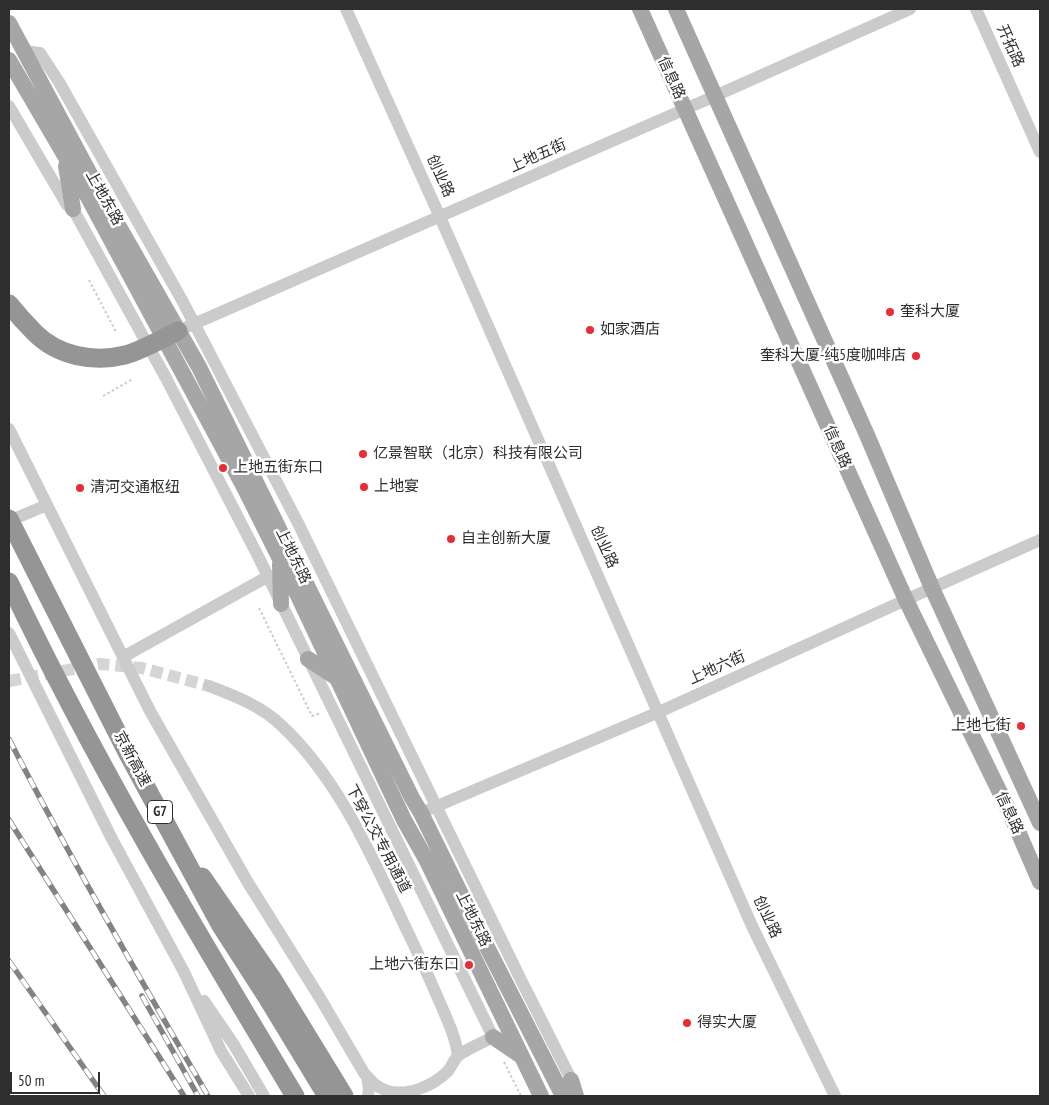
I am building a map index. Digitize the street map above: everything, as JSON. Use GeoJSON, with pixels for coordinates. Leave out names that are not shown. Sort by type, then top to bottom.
{"type":"FeatureCollection","features":[{"type":"Feature","properties":{"kind":"highway"},"geometry":{"type":"LineString","coordinates":[[9,304],[36,334],[59,349],[82,357],[103,360],[127,355],[171,334]]}},
{"type":"Feature","properties":{"kind":"highway","name":"京新高速"},"geometry":{"type":"LineString","coordinates":[[9,520],[127,752],[220,924],[328,1096]]}},
{"type":"Feature","properties":{"kind":"highway","name":"京新高速"},"geometry":{"type":"LineString","coordinates":[[9,582],[102,766],[191,924],[295,1096]]}},
{"type":"Feature","properties":{"kind":"highway"},"geometry":{"type":"LineString","coordinates":[[174,838],[273,980],[344,1096]]}},
{"type":"Feature","properties":{"kind":"main road","name":"信息路"},"geometry":{"type":"LineString","coordinates":[[640,9],[906,600],[1010,813],[1040,882]]}},
{"type":"Feature","properties":{"kind":"main road","name":"信息路"},"geometry":{"type":"LineString","coordinates":[[676,9],[867,435],[932,588],[1040,823]]}},
{"type":"Feature","properties":{"kind":"main road","name":"上地东路"},"geometry":{"type":"LineString","coordinates":[[9,23],[106,204],[171,334],[227,456],[280,559],[404,820],[419,846],[541,1096]]}},
{"type":"Feature","properties":{"kind":"main road","name":"上地东路"},"geometry":{"type":"LineString","coordinates":[[9,60],[171,334],[199,367],[412,798],[434,838],[563,1096]]}},
{"type":"Feature","properties":{"kind":"main road"},"geometry":{"type":"LineString","coordinates":[[64,154],[73,208]]}},
{"type":"Feature","properties":{"kind":"main road"},"geometry":{"type":"LineString","coordinates":[[280,559],[281,604]]}},
{"type":"Feature","properties":{"kind":"main road"},"geometry":{"type":"LineString","coordinates":[[308,659],[337,678]]}},
{"type":"Feature","properties":{"kind":"main road"},"geometry":{"type":"LineString","coordinates":[[493,1037],[523,1058]]}},
{"type":"Feature","properties":{"kind":"main road"},"geometry":{"type":"LineString","coordinates":[[571,1080],[576,1096]]}},
{"type":"Feature","properties":{"kind":"street","name":"创业路"},"geometry":{"type":"LineString","coordinates":[[346,9],[440,217],[752,926],[835,1096]]}},
{"type":"Feature","properties":{"kind":"street","name":"上地五街"},"geometry":{"type":"LineString","coordinates":[[171,334],[685,110],[910,9]]}},
{"type":"Feature","properties":{"kind":"street","name":"开拓路"},"geometry":{"type":"LineString","coordinates":[[976,9],[1040,152]]}},
{"type":"Feature","properties":{"kind":"street"},"geometry":{"type":"LineString","coordinates":[[9,106],[67,204],[73,208],[171,334],[298,523],[580,1096]]}},
{"type":"Feature","properties":{"kind":"street"},"geometry":{"type":"LineString","coordinates":[[9,429],[150,711],[247,881],[367,1076],[372,1083],[384,1090],[408,1092],[434,1083],[449,1070],[458,1056],[493,1037],[268,577],[171,334]]}},
{"type":"Feature","properties":{"kind":"street"},"geometry":{"type":"LineString","coordinates":[[9,520],[47,504]]}},
{"type":"Feature","properties":{"kind":"street","name":"上地六街"},"geometry":{"type":"LineString","coordinates":[[404,820],[659,712],[1040,540]]}},
{"type":"Feature","properties":{"kind":"street"},"geometry":{"type":"LineString","coordinates":[[123,657],[268,577]]}},
{"type":"Feature","properties":{"kind":"street"},"geometry":{"type":"LineString","coordinates":[[9,633],[108,832],[184,972],[221,1051],[249,1096]]}},
{"type":"Feature","properties":{"kind":"street","name":"下穿公交专用通道"},"geometry":{"type":"LineString","coordinates":[[209,686],[255,706],[281,724],[321,769],[342,802],[425,968],[453,1034],[458,1056]]}},
{"type":"Feature","properties":{"kind":"street"},"geometry":{"type":"LineString","coordinates":[[404,854],[449,830]]}},
{"type":"Feature","properties":{"kind":"street"},"geometry":{"type":"LineString","coordinates":[[184,972],[234,1045],[264,1096]]}},
{"type":"Feature","properties":{"kind":"street"},"geometry":{"type":"LineString","coordinates":[[367,1076],[368,1096]]}},
{"type":"Feature","properties":{"kind":"path"},"geometry":{"type":"LineString","coordinates":[[89,280],[116,332]]}},
{"type":"Feature","properties":{"kind":"path"},"geometry":{"type":"LineString","coordinates":[[103,396],[133,379]]}},
{"type":"Feature","properties":{"kind":"path"},"geometry":{"type":"LineString","coordinates":[[258,608],[312,716],[321,713]]}},
{"type":"Feature","properties":{"kind":"path"},"geometry":{"type":"LineString","coordinates":[[493,1037],[521,1096]]}},
{"type":"Feature","properties":{"kind":"tunnel"},"geometry":{"type":"LineString","coordinates":[[9,681],[100,664],[142,668],[209,686]]}},
{"type":"Feature","properties":{"kind":"railway"},"geometry":{"type":"LineString","coordinates":[[9,739],[81,874],[208,1096]]}},
{"type":"Feature","properties":{"kind":"railway"},"geometry":{"type":"LineString","coordinates":[[9,820],[184,1096]]}},
{"type":"Feature","properties":{"kind":"railway"},"geometry":{"type":"LineString","coordinates":[[9,961],[104,1096]]}},
{"type":"Feature","properties":{"kind":"railway"},"geometry":{"type":"LineString","coordinates":[[142,996],[198,1096]]}},
{"type":"Feature","properties":{"kind":"place","name":"奎科大厦"},"geometry":{"type":"Point","coordinates":[890,312]}},
{"type":"Feature","properties":{"kind":"place","name":"如家酒店"},"geometry":{"type":"Point","coordinates":[590,330]}},
{"type":"Feature","properties":{"kind":"place","name":"奎科大厦-纯5度咖啡店"},"geometry":{"type":"Point","coordinates":[916,356]}},
{"type":"Feature","properties":{"kind":"place","name":"亿景智联（北京）科技有限公司"},"geometry":{"type":"Point","coordinates":[363,454]}},
{"type":"Feature","properties":{"kind":"place","name":"上地五街东口"},"geometry":{"type":"Point","coordinates":[223,468]}},
{"type":"Feature","properties":{"kind":"place","name":"上地宴"},"geometry":{"type":"Point","coordinates":[364,487]}},
{"type":"Feature","properties":{"kind":"place","name":"清河交通枢纽"},"geometry":{"type":"Point","coordinates":[80,488]}},
{"type":"Feature","properties":{"kind":"place","name":"自主创新大厦"},"geometry":{"type":"Point","coordinates":[451,539]}},
{"type":"Feature","properties":{"kind":"place","name":"上地七街"},"geometry":{"type":"Point","coordinates":[1021,726]}},
{"type":"Feature","properties":{"kind":"place","name":"上地六街东口"},"geometry":{"type":"Point","coordinates":[469,965]}},
{"type":"Feature","properties":{"kind":"place","name":"得实大厦"},"geometry":{"type":"Point","coordinates":[687,1023]}}]}
